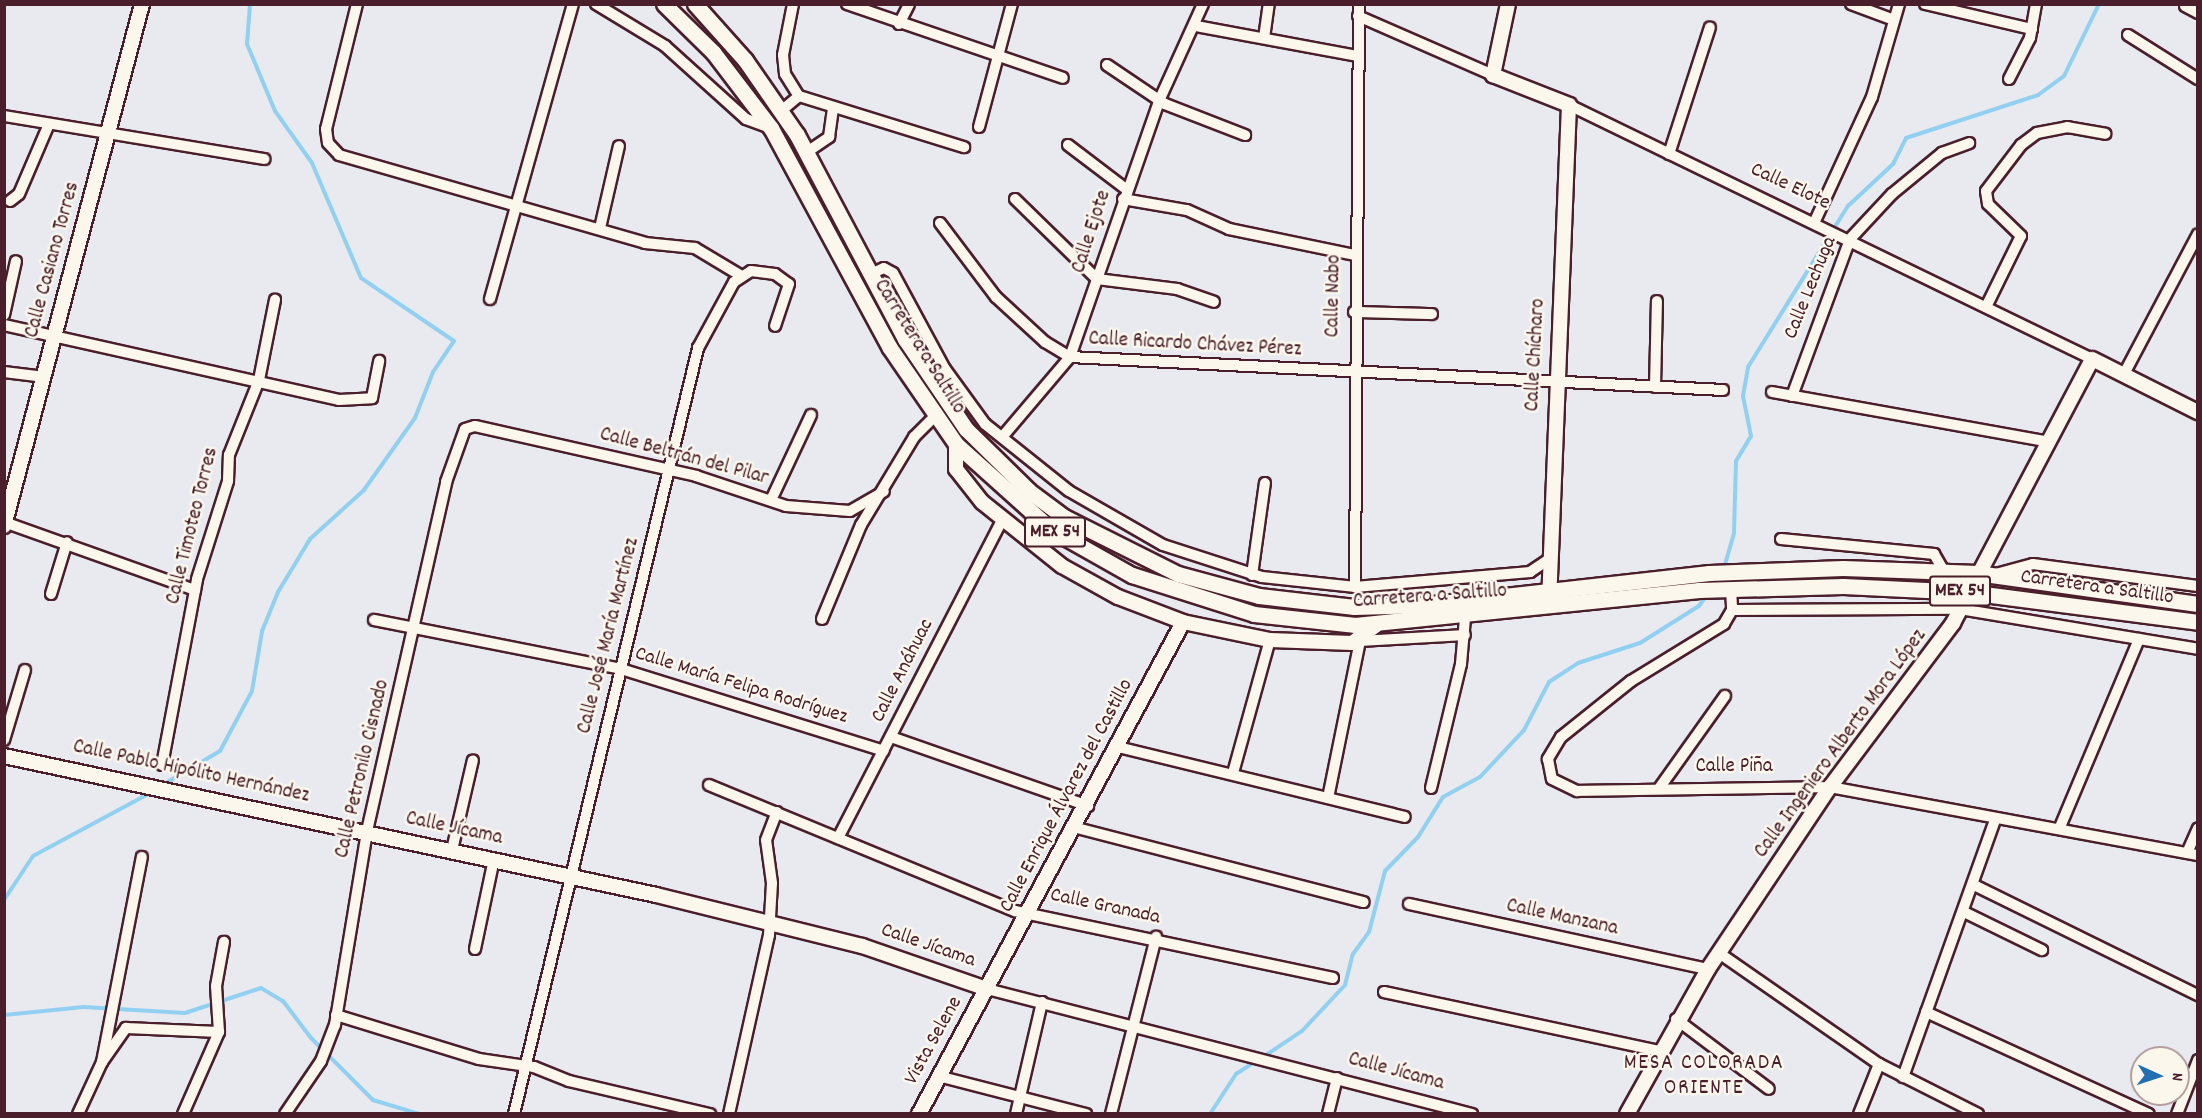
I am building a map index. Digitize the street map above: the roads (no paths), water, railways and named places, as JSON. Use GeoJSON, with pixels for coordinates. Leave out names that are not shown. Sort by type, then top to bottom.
{"type":"FeatureCollection","features":[{"type":"Feature","properties":{"kind":"main road","name":"Carretera a Saltillo"},"geometry":{"type":"LineString","coordinates":[[664,4],[713,52],[771,128],[890,348],[934,417],[956,444],[1052,531],[1131,575],[1254,614],[1374,626],[1465,618],[1698,590],[1883,586],[1968,592],[2198,622]]}},
{"type":"Feature","properties":{"kind":"main road","name":"Carretera a Saltillo"},"geometry":{"type":"LineString","coordinates":[[695,4],[782,111],[807,152],[928,379],[966,429],[1029,491],[1098,538],[1178,574],[1259,596],[1354,607],[1737,571],[1944,571],[1984,574],[2198,604]]}},
{"type":"Feature","properties":{"kind":"street","name":"Calle Casiano Torres"},"geometry":{"type":"LineString","coordinates":[[5,524],[142,4]]}},
{"type":"Feature","properties":{"kind":"street"},"geometry":{"type":"LineString","coordinates":[[357,4],[326,129],[332,148],[357,163],[518,204],[645,243],[695,248],[740,275],[758,270],[787,281],[790,294],[775,327]]}},
{"type":"Feature","properties":{"kind":"street"},"geometry":{"type":"LineString","coordinates":[[490,299],[573,4]]}},
{"type":"Feature","properties":{"kind":"street"},"geometry":{"type":"LineString","coordinates":[[596,4],[665,46],[746,119],[771,128]]}},
{"type":"Feature","properties":{"kind":"street"},"geometry":{"type":"LineString","coordinates":[[793,4],[783,55],[785,74],[799,96],[964,147]]}},
{"type":"Feature","properties":{"kind":"street"},"geometry":{"type":"LineString","coordinates":[[847,4],[899,24],[1063,78]]}},
{"type":"Feature","properties":{"kind":"street"},"geometry":{"type":"LineString","coordinates":[[899,24],[909,4]]}},
{"type":"Feature","properties":{"kind":"street"},"geometry":{"type":"LineString","coordinates":[[979,127],[1000,58],[1012,4]]}},
{"type":"Feature","properties":{"kind":"street","name":"Calle Ejote"},"geometry":{"type":"LineString","coordinates":[[1003,436],[1070,357],[1159,100],[1196,26],[1203,4]]}},
{"type":"Feature","properties":{"kind":"street"},"geometry":{"type":"LineString","coordinates":[[1264,38],[1269,4]]}},
{"type":"Feature","properties":{"kind":"street","name":"Calle Nabo"},"geometry":{"type":"LineString","coordinates":[[1355,587],[1354,312],[1359,4]]}},
{"type":"Feature","properties":{"kind":"street"},"geometry":{"type":"LineString","coordinates":[[1493,75],[1508,4]]}},
{"type":"Feature","properties":{"kind":"street"},"geometry":{"type":"LineString","coordinates":[[1851,4],[1894,20]]}},
{"type":"Feature","properties":{"kind":"street","name":"Calle Lechuga"},"geometry":{"type":"LineString","coordinates":[[1819,223],[1869,105],[1899,4]]}},
{"type":"Feature","properties":{"kind":"street"},"geometry":{"type":"LineString","coordinates":[[1925,4],[2032,29]]}},
{"type":"Feature","properties":{"kind":"street"},"geometry":{"type":"LineString","coordinates":[[2009,79],[2032,29],[2036,4]]}},
{"type":"Feature","properties":{"kind":"street"},"geometry":{"type":"LineString","coordinates":[[2185,6],[2198,14]]}},
{"type":"Feature","properties":{"kind":"street","name":"Calle Elote"},"geometry":{"type":"LineString","coordinates":[[1358,16],[1493,75],[1569,105],[1819,223],[2198,412]]}},
{"type":"Feature","properties":{"kind":"street"},"geometry":{"type":"LineString","coordinates":[[1196,26],[1358,56]]}},
{"type":"Feature","properties":{"kind":"street"},"geometry":{"type":"LineString","coordinates":[[1669,154],[1710,27]]}},
{"type":"Feature","properties":{"kind":"street"},"geometry":{"type":"LineString","coordinates":[[2128,35],[2198,79]]}},
{"type":"Feature","properties":{"kind":"street"},"geometry":{"type":"LineString","coordinates":[[1107,65],[1159,100],[1245,135]]}},
{"type":"Feature","properties":{"kind":"street"},"geometry":{"type":"LineString","coordinates":[[782,111],[799,96]]}},
{"type":"Feature","properties":{"kind":"street","name":"Calle Chícharo"},"geometry":{"type":"LineString","coordinates":[[1548,607],[1569,105]]}},
{"type":"Feature","properties":{"kind":"street"},"geometry":{"type":"LineString","coordinates":[[807,152],[829,137],[833,108]]}},
{"type":"Feature","properties":{"kind":"street"},"geometry":{"type":"LineString","coordinates":[[4,116],[108,136],[264,159]]}},
{"type":"Feature","properties":{"kind":"street"},"geometry":{"type":"LineString","coordinates":[[10,201],[19,194],[49,124]]}},
{"type":"Feature","properties":{"kind":"street"},"geometry":{"type":"LineString","coordinates":[[1986,307],[2021,236],[1988,204],[1986,191],[2021,145],[2037,133],[2067,127],[2105,134]]}},
{"type":"Feature","properties":{"kind":"street","name":"Calle Lechuga"},"geometry":{"type":"LineString","coordinates":[[1792,396],[1847,238],[1892,194],[1942,153],[1970,143]]}},
{"type":"Feature","properties":{"kind":"street"},"geometry":{"type":"LineString","coordinates":[[1068,145],[1125,194],[1187,210],[1229,229],[1355,255]]}},
{"type":"Feature","properties":{"kind":"street"},"geometry":{"type":"LineString","coordinates":[[600,228],[619,146]]}},
{"type":"Feature","properties":{"kind":"street"},"geometry":{"type":"LineString","coordinates":[[1015,199],[1097,279],[1177,289],[1214,302]]}},
{"type":"Feature","properties":{"kind":"street","name":"Calle Ricardo Chávez Pérez"},"geometry":{"type":"LineString","coordinates":[[940,223],[996,297],[1045,342],[1070,357],[1354,374],[1722,390]]}},
{"type":"Feature","properties":{"kind":"street"},"geometry":{"type":"LineString","coordinates":[[2124,374],[2198,234]]}},
{"type":"Feature","properties":{"kind":"street"},"geometry":{"type":"LineString","coordinates":[[4,315],[16,261]]}},
{"type":"Feature","properties":{"kind":"street"},"geometry":{"type":"LineString","coordinates":[[871,274],[884,268],[893,273],[945,369],[981,419],[1069,491],[1128,528],[1182,553],[1252,575],[1355,587],[1530,572],[1549,559]]}},
{"type":"Feature","properties":{"kind":"street","name":"Calle José María Martínez"},"geometry":{"type":"LineString","coordinates":[[514,1113],[698,348],[740,275]]}},
{"type":"Feature","properties":{"kind":"street","name":"Calle Timoteo Torres"},"geometry":{"type":"LineString","coordinates":[[162,765],[195,590],[228,481],[229,455],[259,380],[275,300]]}},
{"type":"Feature","properties":{"kind":"street"},"geometry":{"type":"LineString","coordinates":[[1655,387],[1657,301]]}},
{"type":"Feature","properties":{"kind":"street"},"geometry":{"type":"LineString","coordinates":[[1354,312],[1432,314]]}},
{"type":"Feature","properties":{"kind":"street"},"geometry":{"type":"LineString","coordinates":[[4,325],[259,380],[335,399],[364,400],[375,392],[379,361]]}},
{"type":"Feature","properties":{"kind":"street","name":"Calle Ingeniero Alberto Mora López"},"geometry":{"type":"LineString","coordinates":[[1627,1113],[1676,1019],[1708,969],[1830,787],[1960,609],[1968,592],[1984,574],[2045,441],[2092,359]]}},
{"type":"Feature","properties":{"kind":"street"},"geometry":{"type":"LineString","coordinates":[[928,379],[945,369]]}},
{"type":"Feature","properties":{"kind":"street"},"geometry":{"type":"LineString","coordinates":[[4,372],[43,377]]}},
{"type":"Feature","properties":{"kind":"street"},"geometry":{"type":"LineString","coordinates":[[1772,392],[2045,441]]}},
{"type":"Feature","properties":{"kind":"street"},"geometry":{"type":"LineString","coordinates":[[771,500],[811,415]]}},
{"type":"Feature","properties":{"kind":"street"},"geometry":{"type":"LineString","coordinates":[[822,619],[861,525],[884,491],[914,437],[934,417]]}},
{"type":"Feature","properties":{"kind":"street","name":"Calle Beltrán del Pilar"},"geometry":{"type":"LineString","coordinates":[[468,427],[670,472],[771,500],[843,512],[884,491]]}},
{"type":"Feature","properties":{"kind":"street","name":"Calle Petronilo Cisnado"},"geometry":{"type":"LineString","coordinates":[[285,1113],[321,1060],[336,1015],[368,831],[446,482],[468,427]]}},
{"type":"Feature","properties":{"kind":"street"},"geometry":{"type":"LineString","coordinates":[[956,444],[954,462],[963,480],[1002,520],[1092,584],[1183,622],[1270,640],[1360,641],[1465,635]]}},
{"type":"Feature","properties":{"kind":"street"},"geometry":{"type":"LineString","coordinates":[[1252,575],[1265,483]]}},
{"type":"Feature","properties":{"kind":"street","name":"Calle Anáhuac"},"geometry":{"type":"LineString","coordinates":[[838,838],[1002,520]]}},
{"type":"Feature","properties":{"kind":"street"},"geometry":{"type":"LineString","coordinates":[[5,524],[67,542],[195,590]]}},
{"type":"Feature","properties":{"kind":"street"},"geometry":{"type":"LineString","coordinates":[[1781,539],[1934,554],[1944,571]]}},
{"type":"Feature","properties":{"kind":"street"},"geometry":{"type":"LineString","coordinates":[[51,594],[67,542]]}},
{"type":"Feature","properties":{"kind":"street"},"geometry":{"type":"LineString","coordinates":[[1984,574],[2033,564],[2198,586]]}},
{"type":"Feature","properties":{"kind":"street"},"geometry":{"type":"LineString","coordinates":[[1725,588],[1732,610],[1960,609],[2198,649]]}},
{"type":"Feature","properties":{"kind":"street","name":"Calle Piña"},"geometry":{"type":"LineString","coordinates":[[1732,610],[1724,624],[1631,681],[1568,731],[1548,759],[1552,779],[1570,789],[1830,787],[1995,820],[2060,827],[2192,854]]}},
{"type":"Feature","properties":{"kind":"street"},"geometry":{"type":"LineString","coordinates":[[1431,788],[1465,635],[1465,618]]}},
{"type":"Feature","properties":{"kind":"street","name":"Calle María Felipa Rodríguez"},"geometry":{"type":"LineString","coordinates":[[374,620],[621,669],[884,751]]}},
{"type":"Feature","properties":{"kind":"street","name":"Calle Enrique Álvarez del Castillo"},"geometry":{"type":"LineString","coordinates":[[987,989],[1077,828],[1183,622]]}},
{"type":"Feature","properties":{"kind":"street"},"geometry":{"type":"LineString","coordinates":[[1328,798],[1360,641],[1374,626]]}},
{"type":"Feature","properties":{"kind":"street"},"geometry":{"type":"LineString","coordinates":[[2060,827],[2139,639]]}},
{"type":"Feature","properties":{"kind":"street"},"geometry":{"type":"LineString","coordinates":[[1233,773],[1270,640]]}},
{"type":"Feature","properties":{"kind":"street"},"geometry":{"type":"LineString","coordinates":[[4,740],[25,670]]}},
{"type":"Feature","properties":{"kind":"street"},"geometry":{"type":"LineString","coordinates":[[1659,787],[1725,696]]}},
{"type":"Feature","properties":{"kind":"street"},"geometry":{"type":"LineString","coordinates":[[891,737],[1088,806]]}},
{"type":"Feature","properties":{"kind":"street"},"geometry":{"type":"LineString","coordinates":[[1118,747],[1233,773],[1406,817]]}},
{"type":"Feature","properties":{"kind":"street","name":"Calle Pablo Hipólito Hernández"},"geometry":{"type":"LineString","coordinates":[[4,756],[368,831]]}},
{"type":"Feature","properties":{"kind":"street"},"geometry":{"type":"LineString","coordinates":[[452,850],[473,760]]}},
{"type":"Feature","properties":{"kind":"street","name":"Calle Granada"},"geometry":{"type":"LineString","coordinates":[[709,785],[1028,913],[1156,937],[1333,978]]}},
{"type":"Feature","properties":{"kind":"street"},"geometry":{"type":"LineString","coordinates":[[729,1113],[771,922],[766,840],[777,813]]}},
{"type":"Feature","properties":{"kind":"street"},"geometry":{"type":"LineString","coordinates":[[1903,1077],[1974,885],[1995,820]]}},
{"type":"Feature","properties":{"kind":"street"},"geometry":{"type":"LineString","coordinates":[[1077,828],[1364,902]]}},
{"type":"Feature","properties":{"kind":"street"},"geometry":{"type":"LineString","coordinates":[[2192,854],[2198,828]]}},
{"type":"Feature","properties":{"kind":"street","name":"Calle Jícama"},"geometry":{"type":"LineString","coordinates":[[368,831],[771,922],[877,950],[987,989],[1287,1062],[1337,1078],[1472,1113]]}},
{"type":"Feature","properties":{"kind":"street"},"geometry":{"type":"LineString","coordinates":[[78,1113],[103,1056],[116,978],[142,857]]}},
{"type":"Feature","properties":{"kind":"street"},"geometry":{"type":"LineString","coordinates":[[475,949],[494,859]]}},
{"type":"Feature","properties":{"kind":"street"},"geometry":{"type":"LineString","coordinates":[[1974,885],[2198,996]]}},
{"type":"Feature","properties":{"kind":"street","name":"Calle Manzana"},"geometry":{"type":"LineString","coordinates":[[1409,904],[1708,969]]}},
{"type":"Feature","properties":{"kind":"street"},"geometry":{"type":"LineString","coordinates":[[1964,912],[2042,950]]}},
{"type":"Feature","properties":{"kind":"street"},"geometry":{"type":"LineString","coordinates":[[1111,1113],[1136,1026],[1156,937]]}},
{"type":"Feature","properties":{"kind":"street"},"geometry":{"type":"LineString","coordinates":[[183,1113],[219,1032],[217,997],[224,942]]}},
{"type":"Feature","properties":{"kind":"street"},"geometry":{"type":"LineString","coordinates":[[1719,953],[1879,1065],[1954,1108],[1978,1113]]}},
{"type":"Feature","properties":{"kind":"street","name":"Vista Selene"},"geometry":{"type":"LineString","coordinates":[[919,1113],[987,989]]}},
{"type":"Feature","properties":{"kind":"street"},"geometry":{"type":"LineString","coordinates":[[1384,992],[1659,1051]]}},
{"type":"Feature","properties":{"kind":"street"},"geometry":{"type":"LineString","coordinates":[[1016,1113],[1018,1095],[1041,1002]]}},
{"type":"Feature","properties":{"kind":"street"},"geometry":{"type":"LineString","coordinates":[[1926,1012],[2149,1113]]}},
{"type":"Feature","properties":{"kind":"street"},"geometry":{"type":"LineString","coordinates":[[336,1015],[479,1059],[524,1066],[710,1113]]}},
{"type":"Feature","properties":{"kind":"street"},"geometry":{"type":"LineString","coordinates":[[1676,1019],[1769,1089]]}},
{"type":"Feature","properties":{"kind":"street"},"geometry":{"type":"LineString","coordinates":[[103,1056],[126,1028],[219,1032]]}},
{"type":"Feature","properties":{"kind":"street"},"geometry":{"type":"LineString","coordinates":[[2176,1113],[2198,1060]]}},
{"type":"Feature","properties":{"kind":"street"},"geometry":{"type":"LineString","coordinates":[[1859,1113],[1879,1065]]}},
{"type":"Feature","properties":{"kind":"street"},"geometry":{"type":"LineString","coordinates":[[938,1076],[1086,1113]]}},
{"type":"Feature","properties":{"kind":"street"},"geometry":{"type":"LineString","coordinates":[[1328,1113],[1337,1078]]}},
{"type":"Feature","properties":{"kind":"waterway"},"geometry":{"type":"LineString","coordinates":[[161,786],[220,751],[252,691],[262,631],[278,592],[310,539],[364,490],[415,418],[433,372],[454,341],[361,278],[312,163],[275,111],[247,44],[250,4]]}},
{"type":"Feature","properties":{"kind":"waterway"},"geometry":{"type":"LineString","coordinates":[[1724,568],[1734,532],[1736,461],[1751,436],[1743,396],[1748,367],[1848,206],[1893,164],[1906,138],[2038,95],[2064,76],[2099,4]]}},
{"type":"Feature","properties":{"kind":"waterway"},"geometry":{"type":"LineString","coordinates":[[1263,1057],[1302,1031],[1345,985],[1353,954],[1369,932],[1385,871],[1418,837],[1443,797],[1480,777],[1524,730],[1549,682],[1578,663],[1640,643],[1699,606],[1707,595]]}},
{"type":"Feature","properties":{"kind":"waterway"},"geometry":{"type":"LineString","coordinates":[[4,900],[33,856],[152,792]]}},
{"type":"Feature","properties":{"kind":"waterway"},"geometry":{"type":"LineString","coordinates":[[4,1015],[84,1007],[185,1013],[261,988],[283,1001],[311,1038],[373,1100],[419,1114]]}},
{"type":"Feature","properties":{"kind":"waterway"},"geometry":{"type":"LineString","coordinates":[[1210,1114],[1236,1074],[1256,1061]]}},
{"type":"Feature","properties":{"kind":"district","name":"MESA COLORADA ORIENTE"},"geometry":{"type":"Point","coordinates":[1704,1076]}}]}
